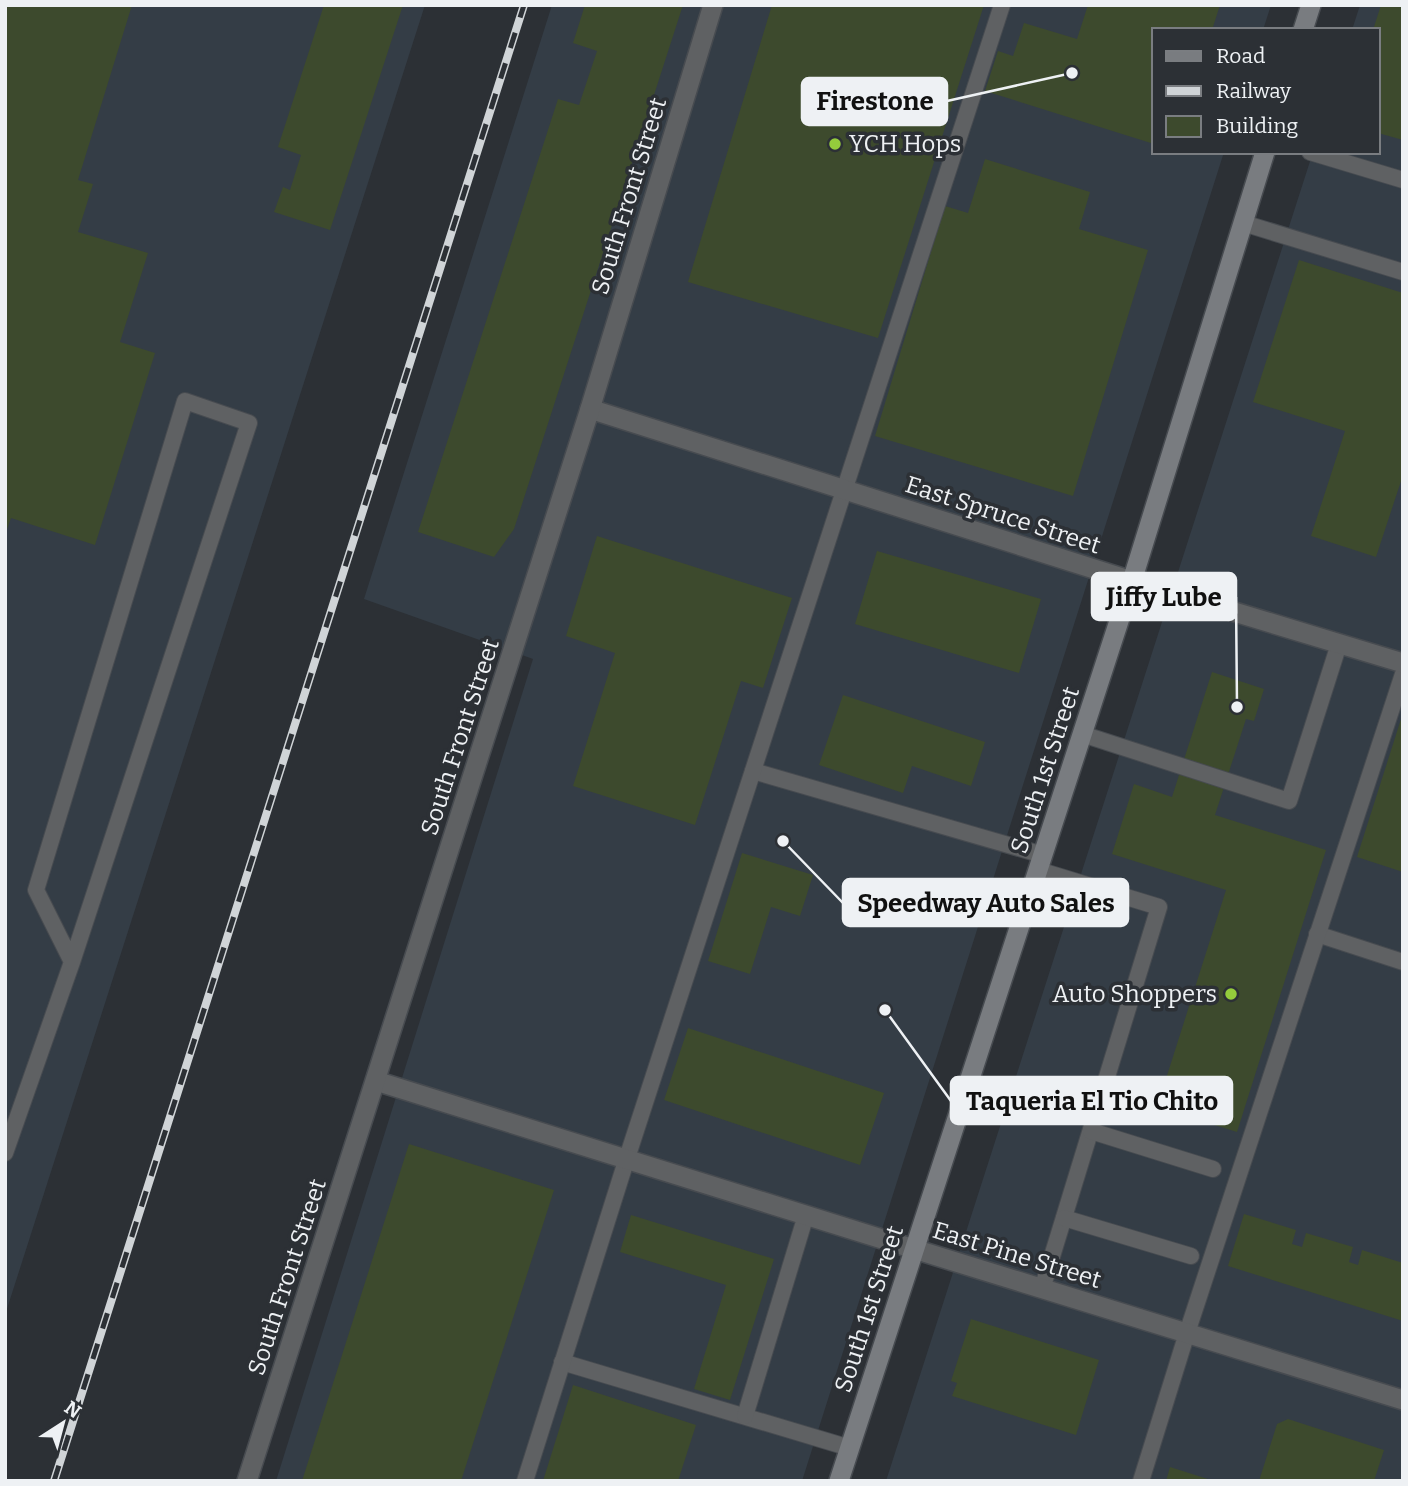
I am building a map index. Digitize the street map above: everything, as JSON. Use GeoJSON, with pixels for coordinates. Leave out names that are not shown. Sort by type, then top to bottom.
{"type":"FeatureCollection","features":[{"type":"Feature","properties":{"kind":"main road"},"geometry":{"type":"LineString","coordinates":[[1304,28],[1311,5]]}},
{"type":"Feature","properties":{"kind":"main road","name":"South 1st Street"},"geometry":{"type":"LineString","coordinates":[[839,1481],[1132,581],[1264,154]]}},
{"type":"Feature","properties":{"kind":"street","name":"South Front Street"},"geometry":{"type":"LineString","coordinates":[[247,1481],[590,409],[713,5]]}},
{"type":"Feature","properties":{"kind":"street","name":"East Spruce Street"},"geometry":{"type":"LineString","coordinates":[[590,409],[1132,581],[1403,663]]}},
{"type":"Feature","properties":{"kind":"street","name":"East Pine Street"},"geometry":{"type":"LineString","coordinates":[[376,1081],[1403,1400]]}},
{"type":"Feature","properties":{"kind":"lane"},"geometry":{"type":"LineString","coordinates":[[525,1481],[626,1158],[1002,5]]}},
{"type":"Feature","properties":{"kind":"lane"},"geometry":{"type":"LineString","coordinates":[[1317,154],[1403,180]]}},
{"type":"Feature","properties":{"kind":"lane"},"geometry":{"type":"LineString","coordinates":[[1243,223],[1403,272]]}},
{"type":"Feature","properties":{"kind":"lane"},"geometry":{"type":"LineString","coordinates":[[5,1153],[72,962],[248,423],[185,401],[36,890],[72,962]]}},
{"type":"Feature","properties":{"kind":"lane"},"geometry":{"type":"LineString","coordinates":[[1082,734],[1289,801],[1339,644]]}},
{"type":"Feature","properties":{"kind":"lane"},"geometry":{"type":"LineString","coordinates":[[1141,1481],[1403,674]]}},
{"type":"Feature","properties":{"kind":"lane"},"geometry":{"type":"LineString","coordinates":[[753,771],[1040,863],[1158,907],[1042,1289]]}},
{"type":"Feature","properties":{"kind":"lane"},"geometry":{"type":"LineString","coordinates":[[1317,934],[1403,962]]}},
{"type":"Feature","properties":{"kind":"lane"},"geometry":{"type":"LineString","coordinates":[[1091,1131],[1213,1169]]}},
{"type":"Feature","properties":{"kind":"lane"},"geometry":{"type":"LineString","coordinates":[[745,1416],[806,1215]]}},
{"type":"Feature","properties":{"kind":"lane"},"geometry":{"type":"LineString","coordinates":[[1064,1217],[1191,1256]]}},
{"type":"Feature","properties":{"kind":"lane"},"geometry":{"type":"LineString","coordinates":[[562,1362],[850,1448]]}},
{"type":"Feature","properties":{"kind":"shaded area"},"geometry":{"type":"Polygon","coordinates":[[[5,5],[425,5],[5,1315],[5,5]]]}},
{"type":"Feature","properties":{"kind":"shaded area"},"geometry":{"type":"Polygon","coordinates":[[[552,5],[1271,5],[1264,28],[1152,28],[1152,154],[1223,154],[802,1481],[276,1481],[533,659],[364,599],[552,5]]]}},
{"type":"Feature","properties":{"kind":"shaded area"},"geometry":{"type":"Polygon","coordinates":[[[1360,5],[1403,5],[1403,1481],[886,1481],[1312,154],[1380,154],[1380,28],[1353,28],[1360,5]]]}},
{"type":"Feature","properties":{"kind":"building"},"geometry":{"type":"Polygon","coordinates":[[[5,5],[132,5],[78,180],[93,184],[78,232],[148,253],[120,342],[155,353],[95,545],[11,518],[5,535],[5,5]]]}},
{"type":"Feature","properties":{"kind":"building"},"geometry":{"type":"Polygon","coordinates":[[[324,5],[403,5],[330,230],[274,212],[283,187],[290,190],[301,155],[278,147],[324,5]]]}},
{"type":"Feature","properties":{"kind":"building"},"geometry":{"type":"Polygon","coordinates":[[[585,5],[683,5],[514,529],[494,557],[418,532],[558,99],[579,105],[597,51],[573,43],[585,5]]]}},
{"type":"Feature","properties":{"kind":"building","name":"YCH Hops"},"geometry":{"type":"Polygon","coordinates":[[[772,5],[984,5],[878,338],[688,282],[772,5]]]}},
{"type":"Feature","properties":{"kind":"building"},"geometry":{"type":"Polygon","coordinates":[[[1088,5],[1220,5],[1213,28],[1152,28],[1152,143],[985,91],[998,51],[1013,56],[1024,23],[1077,39],[1088,5]]]}},
{"type":"Feature","properties":{"kind":"building"},"geometry":{"type":"Polygon","coordinates":[[[1381,5],[1403,5],[1403,140],[1380,134],[1380,28],[1374,28],[1381,5]]]}},
{"type":"Feature","properties":{"kind":"building"},"geometry":{"type":"Polygon","coordinates":[[[985,159],[1090,192],[1079,229],[1148,250],[1073,496],[875,436],[945,206],[968,213],[985,159]]]}},
{"type":"Feature","properties":{"kind":"building"},"geometry":{"type":"Polygon","coordinates":[[[1299,260],[1403,293],[1403,475],[1376,557],[1311,536],[1345,431],[1253,402],[1299,260]]]}},
{"type":"Feature","properties":{"kind":"building"},"geometry":{"type":"Polygon","coordinates":[[[597,536],[792,598],[763,688],[741,681],[695,825],[573,786],[615,653],[566,636],[597,536]]]}},
{"type":"Feature","properties":{"kind":"building"},"geometry":{"type":"Polygon","coordinates":[[[877,551],[1041,599],[1019,673],[855,624],[877,551]]]}},
{"type":"Feature","properties":{"kind":"building"},"geometry":{"type":"Polygon","coordinates":[[[1212,672],[1264,689],[1254,721],[1246,719],[1215,815],[1326,850],[1237,1132],[1157,1107],[1226,890],[1112,854],[1134,784],[1172,797],[1212,672]]]}},
{"type":"Feature","properties":{"kind":"building"},"geometry":{"type":"Polygon","coordinates":[[[843,695],[985,742],[971,786],[912,766],[903,793],[819,765],[843,695]]]}},
{"type":"Feature","properties":{"kind":"building"},"geometry":{"type":"Polygon","coordinates":[[[1403,716],[1403,872],[1357,857],[1403,716]]]}},
{"type":"Feature","properties":{"kind":"building"},"geometry":{"type":"Polygon","coordinates":[[[742,853],[813,875],[800,916],[771,907],[750,974],[708,961],[742,853]]]}},
{"type":"Feature","properties":{"kind":"building"},"geometry":{"type":"Polygon","coordinates":[[[688,1028],[884,1093],[860,1165],[664,1100],[688,1028]]]}},
{"type":"Feature","properties":{"kind":"building"},"geometry":{"type":"Polygon","coordinates":[[[409,1144],[554,1190],[461,1481],[302,1481],[409,1144]]]}},
{"type":"Feature","properties":{"kind":"building"},"geometry":{"type":"Polygon","coordinates":[[[1244,1214],[1296,1230],[1292,1244],[1302,1247],[1306,1233],[1353,1247],[1349,1262],[1358,1265],[1362,1250],[1403,1263],[1403,1321],[1228,1266],[1244,1214]]]}},
{"type":"Feature","properties":{"kind":"building"},"geometry":{"type":"Polygon","coordinates":[[[631,1215],[774,1259],[730,1400],[694,1389],[726,1285],[620,1252],[631,1215]]]}},
{"type":"Feature","properties":{"kind":"building"},"geometry":{"type":"Polygon","coordinates":[[[971,1319],[1099,1360],[1076,1435],[952,1396],[957,1383],[951,1381],[971,1319]]]}},
{"type":"Feature","properties":{"kind":"building"},"geometry":{"type":"Polygon","coordinates":[[[573,1385],[696,1425],[678,1481],[543,1481],[573,1385]]]}},
{"type":"Feature","properties":{"kind":"building"},"geometry":{"type":"Polygon","coordinates":[[[1288,1419],[1384,1450],[1374,1481],[1259,1481],[1277,1424],[1288,1419]]]}},
{"type":"Feature","properties":{"kind":"building"},"geometry":{"type":"Polygon","coordinates":[[[1170,1467],[1211,1480],[1211,1481],[1166,1481],[1170,1467]]]}},
{"type":"Feature","properties":{"kind":"railway"},"geometry":{"type":"LineString","coordinates":[[54,1481],[524,5]]}},
{"type":"Feature","properties":{"kind":"place","name":"Firestone"},"geometry":{"type":"Point","coordinates":[1072,73]}},
{"type":"Feature","properties":{"kind":"place","name":"YCH Hops"},"geometry":{"type":"Point","coordinates":[835,144]}},
{"type":"Feature","properties":{"kind":"place","name":"Jiffy Lube"},"geometry":{"type":"Point","coordinates":[1237,707]}},
{"type":"Feature","properties":{"kind":"place","name":"Speedway Auto Sales"},"geometry":{"type":"Point","coordinates":[783,841]}},
{"type":"Feature","properties":{"kind":"place","name":"Auto Shoppers"},"geometry":{"type":"Point","coordinates":[1231,994]}},
{"type":"Feature","properties":{"kind":"place","name":"Taqueria El Tio Chito"},"geometry":{"type":"Point","coordinates":[885,1010]}}]}
